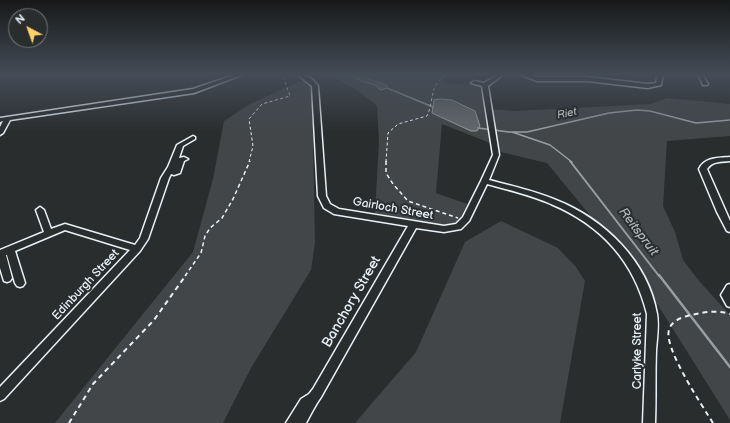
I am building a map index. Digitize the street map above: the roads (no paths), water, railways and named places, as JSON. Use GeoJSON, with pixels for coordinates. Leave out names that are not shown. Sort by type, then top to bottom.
{"type":"FeatureCollection","features":[{"type":"Feature","properties":{"kind":"street"},"geometry":{"type":"LineString","coordinates":[[0,120],[175,94]]}},
{"type":"Feature","properties":{"kind":"street","name":"Gairloch Street"},"geometry":{"type":"LineString","coordinates":[[315,94],[322,196],[325,205],[337,212],[441,229],[458,227],[465,221],[485,181]]}},
{"type":"Feature","properties":{"kind":"street"},"geometry":{"type":"LineString","coordinates":[[485,181],[496,153],[490,125],[486,94]]}},
{"type":"Feature","properties":{"kind":"street"},"geometry":{"type":"LineString","coordinates":[[0,133],[8,118]]}},
{"type":"Feature","properties":{"kind":"street","name":"Edinburgh Street"},"geometry":{"type":"LineString","coordinates":[[0,395],[137,249],[144,239],[180,145],[193,138]]}},
{"type":"Feature","properties":{"kind":"street"},"geometry":{"type":"LineString","coordinates":[[167,176],[177,171],[181,160],[184,159]]}},
{"type":"Feature","properties":{"kind":"street"},"geometry":{"type":"LineString","coordinates":[[730,159],[708,162],[703,167],[720,212],[730,229]]}},
{"type":"Feature","properties":{"kind":"street","name":"Carlyke Street"},"geometry":{"type":"LineString","coordinates":[[485,181],[551,201],[573,211],[601,231],[624,253],[633,265],[639,275],[652,316],[649,423]]}},
{"type":"Feature","properties":{"kind":"street"},"geometry":{"type":"LineString","coordinates":[[40,210],[48,233]]}},
{"type":"Feature","properties":{"kind":"street"},"geometry":{"type":"LineString","coordinates":[[720,212],[730,212]]}},
{"type":"Feature","properties":{"kind":"street","name":"Banchory Street"},"geometry":{"type":"LineString","coordinates":[[300,423],[413,225]]}},
{"type":"Feature","properties":{"kind":"street"},"geometry":{"type":"LineString","coordinates":[[7,278],[0,254],[63,227],[137,249]]}},
{"type":"Feature","properties":{"kind":"street"},"geometry":{"type":"LineString","coordinates":[[10,249],[20,283]]}},
{"type":"Feature","properties":{"kind":"street"},"geometry":{"type":"LineString","coordinates":[[729,302],[726,295],[730,288]]}},
{"type":"Feature","properties":{"kind":"street"},"geometry":{"type":"LineString","coordinates":[[292,423],[305,403],[315,396]]}},
{"type":"Feature","properties":{"kind":"waterway","name":"Riet"},"geometry":{"type":"LineString","coordinates":[[401,94],[433,107]]}},
{"type":"Feature","properties":{"kind":"waterway","name":"Riet"},"geometry":{"type":"LineString","coordinates":[[512,132],[527,132],[609,113],[637,110],[650,111],[696,123],[730,120]]}},
{"type":"Feature","properties":{"kind":"waterway","name":"Riet"},"geometry":{"type":"LineString","coordinates":[[478,128],[512,132]]}},
{"type":"Feature","properties":{"kind":"waterway","name":"Reitspruit"},"geometry":{"type":"LineString","coordinates":[[512,132],[550,145],[572,162]]}},
{"type":"Feature","properties":{"kind":"waterway","name":"Reitspruit"},"geometry":{"type":"LineString","coordinates":[[570,161],[659,276]]}},
{"type":"Feature","properties":{"kind":"waterway","name":"Reitspruit"},"geometry":{"type":"LineString","coordinates":[[659,275],[730,367]]}}]}
